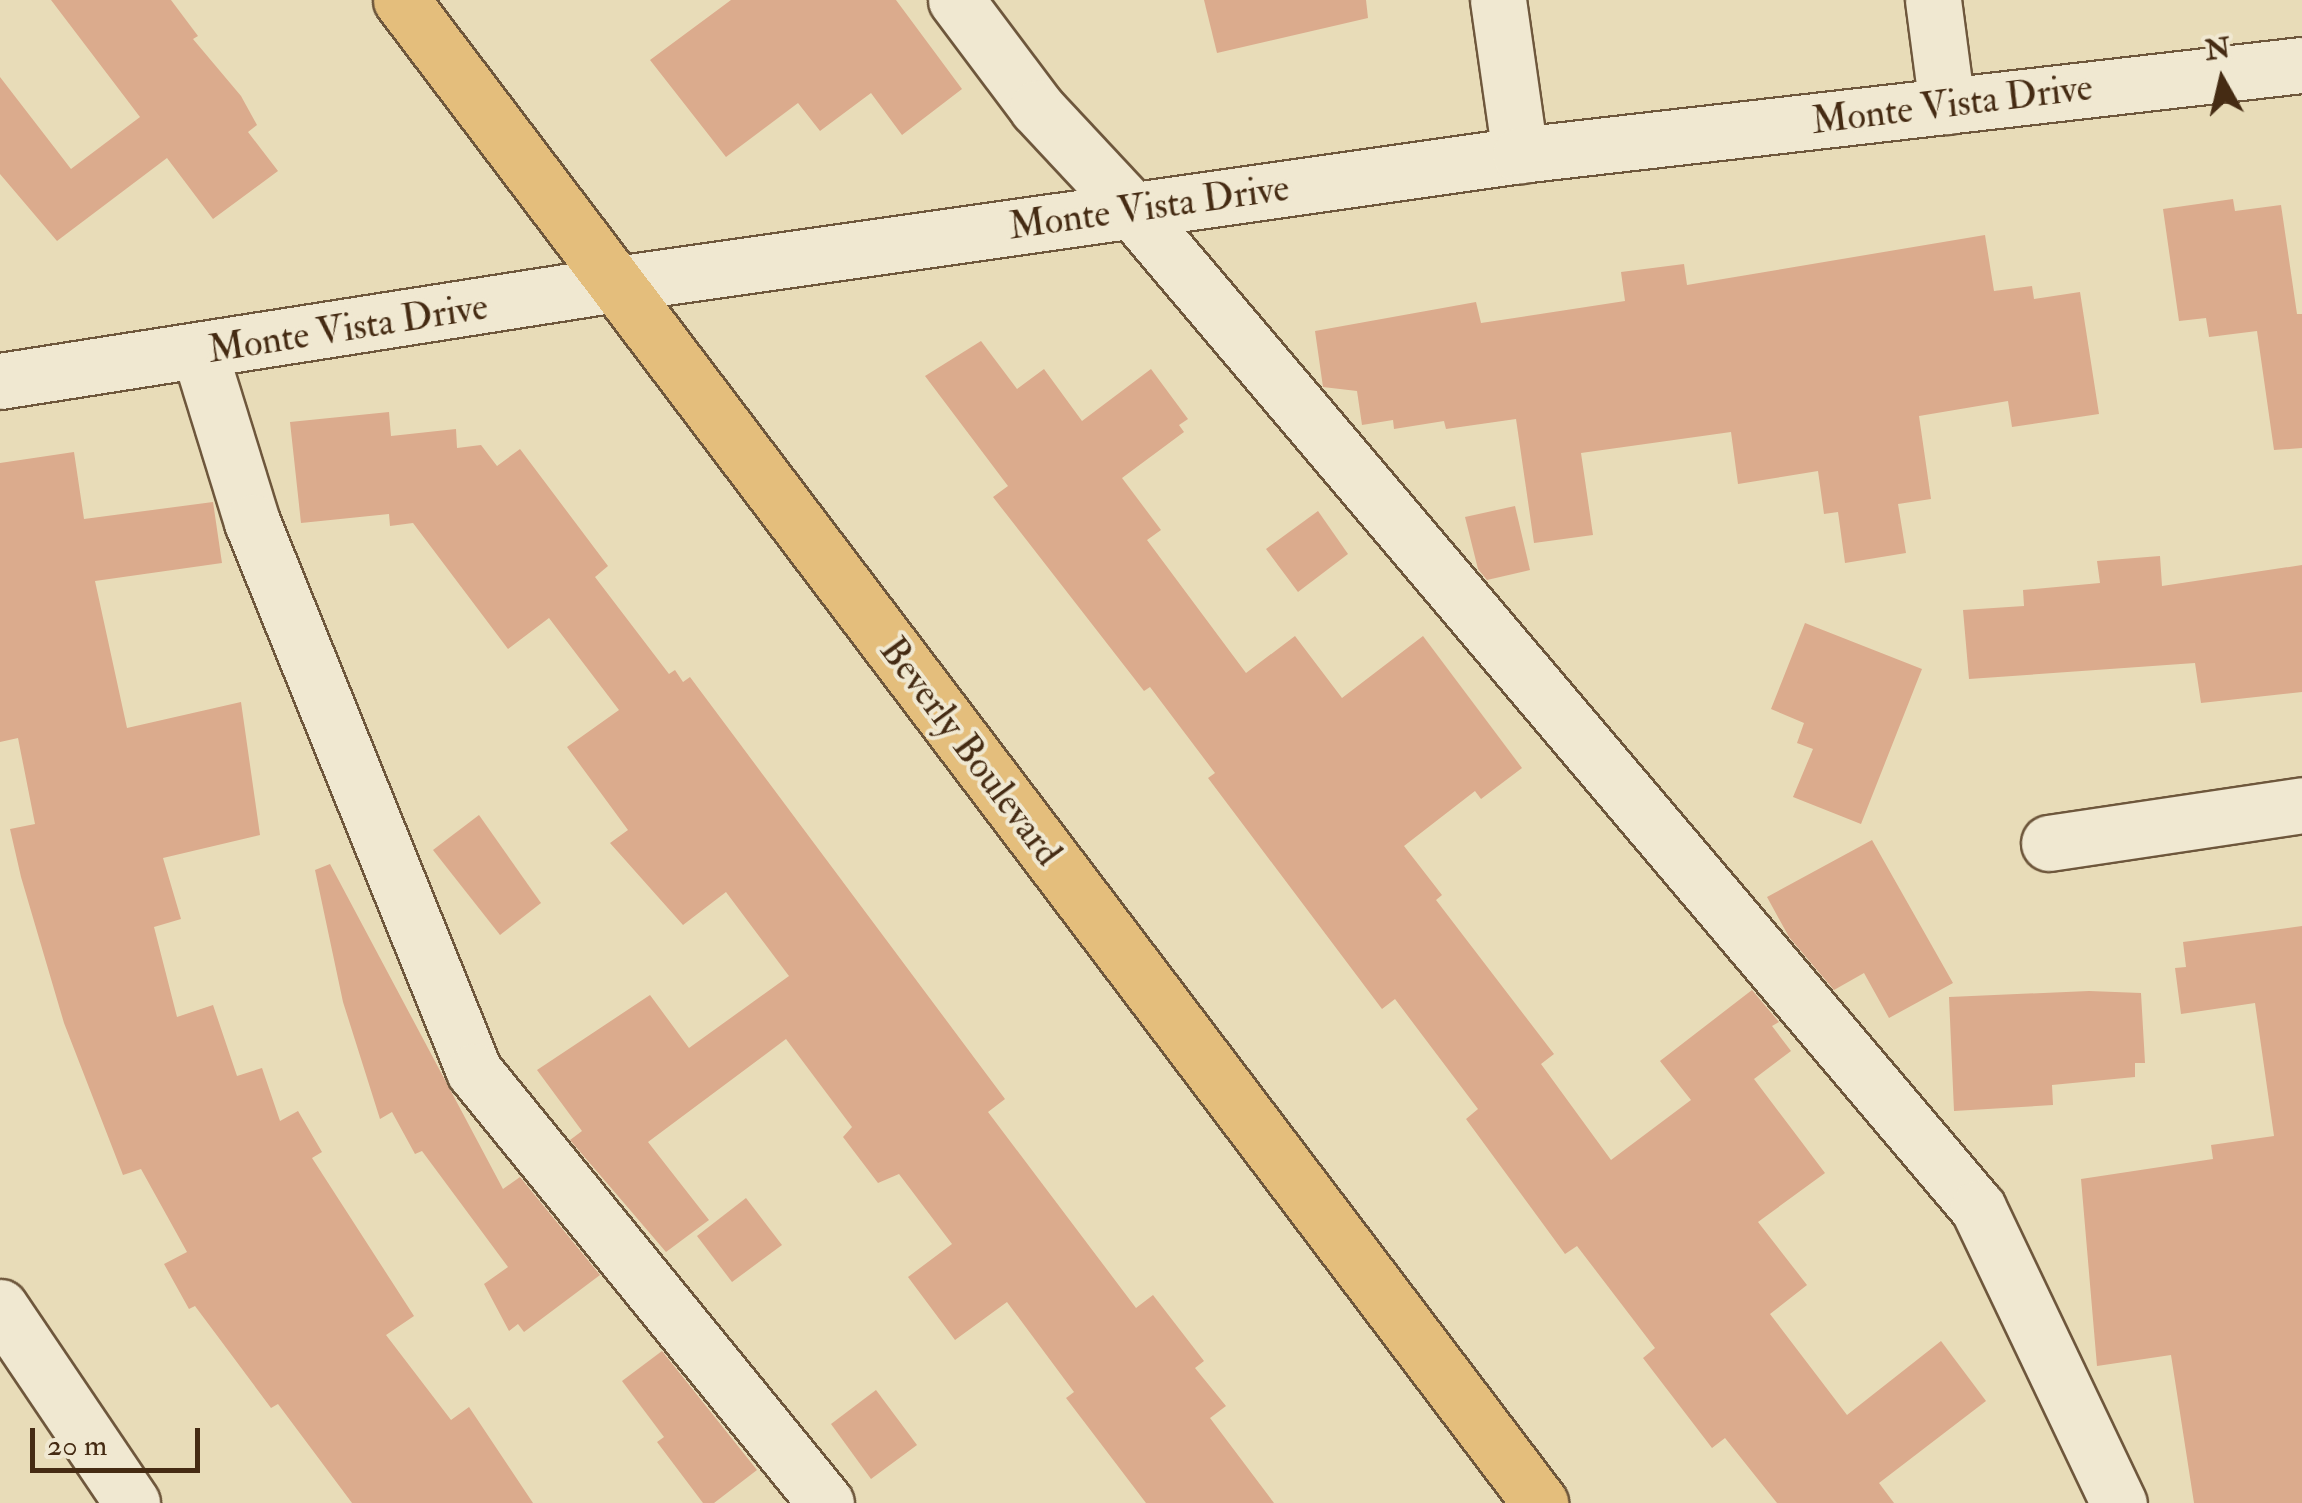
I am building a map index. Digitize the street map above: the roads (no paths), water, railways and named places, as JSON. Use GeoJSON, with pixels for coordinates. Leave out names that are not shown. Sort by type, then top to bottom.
{"type":"FeatureCollection","features":[{"type":"Feature","properties":{"kind":"main road","name":"Beverly Boulevard"},"geometry":{"type":"LineString","coordinates":[[402,0],[1540,1503]]}},
{"type":"Feature","properties":{"kind":"street"},"geometry":{"type":"LineString","coordinates":[[956,0],[1037,108],[1133,211],[1978,1208],[2119,1503]]}},
{"type":"Feature","properties":{"kind":"street"},"geometry":{"type":"LineString","coordinates":[[1498,0],[1520,156]]}},
{"type":"Feature","properties":{"kind":"street"},"geometry":{"type":"LineString","coordinates":[[1933,0],[1948,106]]}},
{"type":"Feature","properties":{"kind":"street","name":"Monte Vista Drive"},"geometry":{"type":"LineString","coordinates":[[0,381],[200,354],[616,284],[1520,156],[2302,65]]}},
{"type":"Feature","properties":{"kind":"street"},"geometry":{"type":"LineString","coordinates":[[200,354],[252,522],[474,1070],[826,1503]]}},
{"type":"Feature","properties":{"kind":"street"},"geometry":{"type":"LineString","coordinates":[[2049,844],[2302,805]]}},
{"type":"Feature","properties":{"kind":"street"},"geometry":{"type":"LineString","coordinates":[[0,1307],[132,1503]]}}]}
